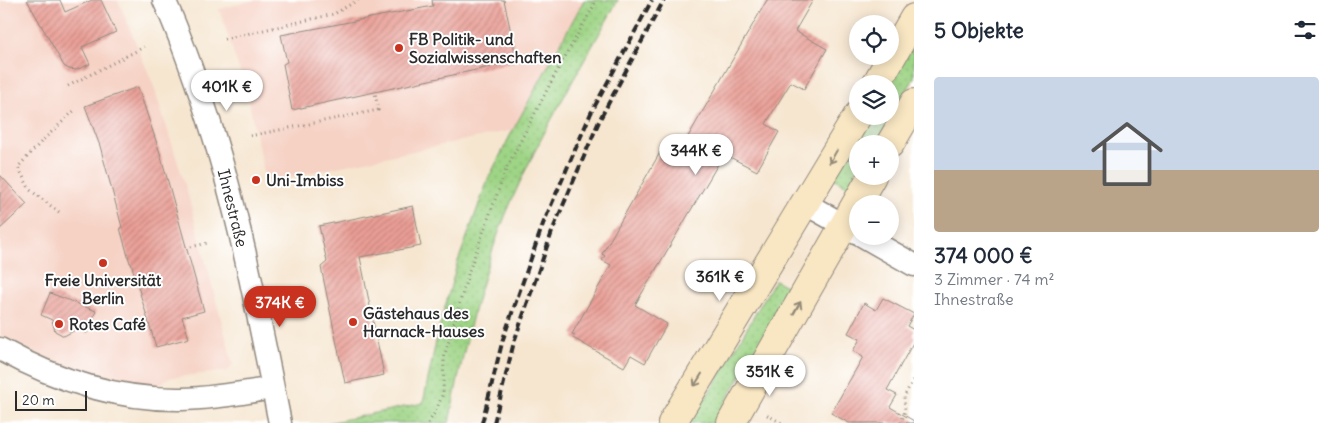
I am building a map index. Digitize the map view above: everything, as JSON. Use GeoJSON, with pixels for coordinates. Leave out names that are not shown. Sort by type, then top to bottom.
{"type":"FeatureCollection","features":[{"type":"Feature","properties":{"kind":"main road"},"geometry":{"type":"LineString","coordinates":[[881,75],[914,18]]}},
{"type":"Feature","properties":{"kind":"main road"},"geometry":{"type":"LineString","coordinates":[[895,135],[914,103]]}},
{"type":"Feature","properties":{"kind":"main road"},"geometry":{"type":"LineString","coordinates":[[672,423],[852,125]]}},
{"type":"Feature","properties":{"kind":"main road"},"geometry":{"type":"LineString","coordinates":[[731,423],[849,241]]}},
{"type":"Feature","properties":{"kind":"street","name":"Ihnestraße"},"geometry":{"type":"LineString","coordinates":[[164,0],[178,28],[213,128],[242,241],[280,423]]}},
{"type":"Feature","properties":{"kind":"street"},"geometry":{"type":"LineString","coordinates":[[804,203],[849,229]]}},
{"type":"Feature","properties":{"kind":"street"},"geometry":{"type":"LineString","coordinates":[[878,245],[914,265]]}},
{"type":"Feature","properties":{"kind":"street"},"geometry":{"type":"LineString","coordinates":[[0,350],[32,367],[85,386],[140,397],[182,399],[240,394],[273,388]]}},
{"type":"Feature","properties":{"kind":"path"},"geometry":{"type":"LineString","coordinates":[[224,39],[334,14],[358,0]]}},
{"type":"Feature","properties":{"kind":"path"},"geometry":{"type":"LineString","coordinates":[[428,423],[436,411],[443,393],[444,358],[469,270],[507,168],[557,71],[597,0]]}},
{"type":"Feature","properties":{"kind":"path"},"geometry":{"type":"LineString","coordinates":[[68,86],[144,47]]}},
{"type":"Feature","properties":{"kind":"path"},"geometry":{"type":"LineString","coordinates":[[250,136],[378,110],[375,92]]}},
{"type":"Feature","properties":{"kind":"path"},"geometry":{"type":"LineString","coordinates":[[59,212],[30,190],[18,167],[76,109]]}},
{"type":"Feature","properties":{"kind":"path"},"geometry":{"type":"LineString","coordinates":[[186,248],[208,243]]}},
{"type":"Feature","properties":{"kind":"path"},"geometry":{"type":"LineString","coordinates":[[901,423],[905,411],[904,397],[914,378]]}},
{"type":"Feature","properties":{"kind":"path"},"geometry":{"type":"LineString","coordinates":[[767,416],[782,423]]}},
{"type":"Feature","properties":{"kind":"shaded area","name":"Freie Universität Berlin"},"geometry":{"type":"Polygon","coordinates":[[[0,0],[118,0],[153,84],[187,191],[233,364],[228,371],[168,378],[160,385],[105,378],[55,363],[0,335],[0,0]]]}},
{"type":"Feature","properties":{"kind":"shaded area"},"geometry":{"type":"Polygon","coordinates":[[[254,0],[584,0],[513,130],[266,182],[247,93],[219,9],[254,0]]]}},
{"type":"Feature","properties":{"kind":"green space"},"geometry":{"type":"Polygon","coordinates":[[[584,0],[618,0],[552,119],[507,212],[487,265],[474,310],[449,423],[328,423],[423,403],[438,332],[457,264],[489,177],[584,0]]]}},
{"type":"Feature","properties":{"kind":"green space"},"geometry":{"type":"Polygon","coordinates":[[[914,41],[914,78],[899,104],[899,75],[895,75],[914,41]]]}},
{"type":"Feature","properties":{"kind":"green space"},"geometry":{"type":"Polygon","coordinates":[[[865,125],[887,125],[881,135],[859,135],[865,125]]]}},
{"type":"Feature","properties":{"kind":"green space"},"geometry":{"type":"Polygon","coordinates":[[[849,152],[849,185],[852,185],[850,188],[834,178],[849,152]]]}},
{"type":"Feature","properties":{"kind":"green space"},"geometry":{"type":"Polygon","coordinates":[[[775,280],[792,289],[713,423],[689,423],[715,383],[775,280]]]}},
{"type":"Feature","properties":{"kind":"building"},"geometry":{"type":"Polygon","coordinates":[[[27,0],[60,0],[65,12],[92,0],[101,0],[116,32],[82,47],[90,64],[76,70],[69,69],[64,66],[27,0]]]}},
{"type":"Feature","properties":{"kind":"building","name":"FB Politik- und Sozialwissenschaften"},"geometry":{"type":"Polygon","coordinates":[[[432,0],[504,0],[517,61],[292,110],[283,64],[287,62],[281,35],[433,6],[432,0]]]}},
{"type":"Feature","properties":{"kind":"building"},"geometry":{"type":"Polygon","coordinates":[[[767,0],[813,0],[795,31],[827,49],[804,89],[791,82],[775,108],[766,124],[779,132],[757,171],[724,154],[635,305],[667,324],[645,363],[631,355],[624,367],[573,338],[575,335],[572,334],[611,265],[602,260],[605,256],[602,254],[662,149],[666,151],[667,148],[678,154],[767,0]]]}},
{"type":"Feature","properties":{"kind":"building"},"geometry":{"type":"Polygon","coordinates":[[[138,87],[160,153],[204,311],[182,317],[189,338],[156,347],[120,228],[122,227],[100,146],[85,106],[138,87]]]}},
{"type":"Feature","properties":{"kind":"building"},"geometry":{"type":"Polygon","coordinates":[[[0,175],[27,204],[0,229],[0,175]]]}},
{"type":"Feature","properties":{"kind":"building","name":"Gästehaus des Harnack-Hauses"},"geometry":{"type":"Polygon","coordinates":[[[413,206],[421,246],[360,257],[384,375],[345,383],[321,267],[327,262],[319,226],[413,206]]]}},
{"type":"Feature","properties":{"kind":"building"},"geometry":{"type":"Polygon","coordinates":[[[50,293],[96,311],[87,333],[77,329],[64,336],[55,331],[52,320],[41,315],[50,293]]]}},
{"type":"Feature","properties":{"kind":"building"},"geometry":{"type":"Polygon","coordinates":[[[883,298],[914,314],[907,326],[914,330],[914,341],[887,390],[897,395],[890,407],[914,421],[914,423],[849,423],[831,413],[863,357],[853,351],[860,339],[848,333],[864,303],[876,310],[883,298]]]}},
{"type":"Feature","properties":{"kind":"railway"},"geometry":{"type":"LineString","coordinates":[[482,423],[503,339],[543,224],[591,113],[652,0]]}},
{"type":"Feature","properties":{"kind":"railway"},"geometry":{"type":"LineString","coordinates":[[494,423],[514,342],[553,229],[600,119],[664,0]]}},
{"type":"Feature","properties":{"kind":"place","name":"FB Politik- und Sozialwissenschaften"},"geometry":{"type":"Point","coordinates":[399,48]}},
{"type":"Feature","properties":{"kind":"place","name":"Uni-Imbiss"},"geometry":{"type":"Point","coordinates":[256,180]}},
{"type":"Feature","properties":{"kind":"place","name":"Freie Universität Berlin"},"geometry":{"type":"Point","coordinates":[103,263]}},
{"type":"Feature","properties":{"kind":"place","name":"Gästehaus des Harnack-Hauses"},"geometry":{"type":"Point","coordinates":[353,322]}},
{"type":"Feature","properties":{"kind":"place","name":"Rotes Café"},"geometry":{"type":"Point","coordinates":[59,324]}}]}
